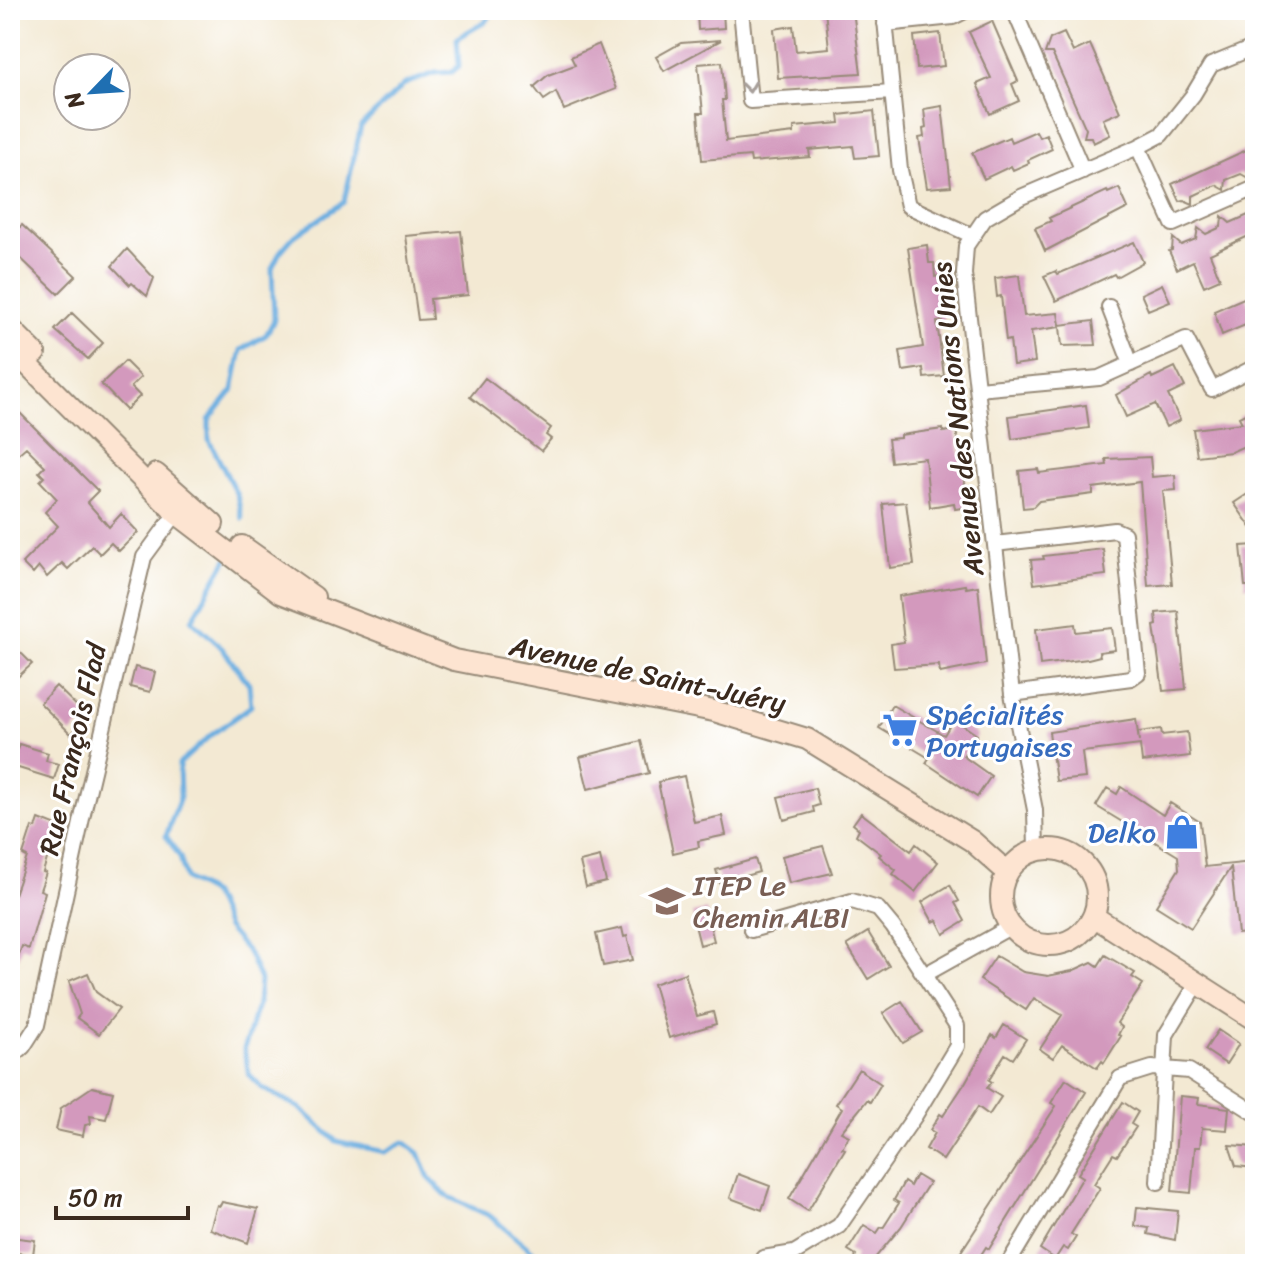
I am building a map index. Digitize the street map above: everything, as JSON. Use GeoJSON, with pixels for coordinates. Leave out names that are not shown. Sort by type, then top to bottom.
{"type":"FeatureCollection","features":[{"type":"Feature","properties":{"kind":"main road"},"geometry":{"type":"LineString","coordinates":[[10,328],[181,508]]}},
{"type":"Feature","properties":{"kind":"main road"},"geometry":{"type":"LineString","coordinates":[[10,347],[181,508]]}},
{"type":"Feature","properties":{"kind":"main road","name":"Avenue de Saint-Juéry"},"geometry":{"type":"LineString","coordinates":[[181,508],[241,554],[281,593],[454,660],[714,711],[807,739],[972,841],[1007,872]]}},
{"type":"Feature","properties":{"kind":"main road"},"geometry":{"type":"LineString","coordinates":[[1052,848],[1067,852],[1090,871],[1096,886],[1097,901],[1093,916],[1078,935],[1055,945],[1038,944],[1023,938],[1010,927],[1000,900],[1001,886],[1014,862],[1036,850],[1052,848]]}},
{"type":"Feature","properties":{"kind":"main road"},"geometry":{"type":"LineString","coordinates":[[1093,916],[1255,1020]]}},
{"type":"Feature","properties":{"kind":"street"},"geometry":{"type":"LineString","coordinates":[[741,10],[750,101],[892,92]]}},
{"type":"Feature","properties":{"kind":"street"},"geometry":{"type":"LineString","coordinates":[[1014,10],[1083,171]]}},
{"type":"Feature","properties":{"kind":"street"},"geometry":{"type":"LineString","coordinates":[[957,12],[885,17],[900,170],[908,206],[973,236]]}},
{"type":"Feature","properties":{"kind":"street","name":"Avenue des Nations Unies"},"geometry":{"type":"LineString","coordinates":[[1036,850],[1035,810],[1012,694],[964,274],[966,246],[985,218],[1021,197],[1161,135],[1193,95],[1211,65],[1255,47]]}},
{"type":"Feature","properties":{"kind":"street"},"geometry":{"type":"LineString","coordinates":[[1138,147],[1173,224],[1255,188]]}},
{"type":"Feature","properties":{"kind":"street"},"geometry":{"type":"LineString","coordinates":[[1109,307],[1131,364]]}},
{"type":"Feature","properties":{"kind":"street"},"geometry":{"type":"LineString","coordinates":[[978,389],[1099,378],[1186,339],[1212,389],[1255,367]]}},
{"type":"Feature","properties":{"kind":"street","name":"Rue François Flad"},"geometry":{"type":"LineString","coordinates":[[10,1058],[23,1047],[37,1025],[144,557],[181,508]]}},
{"type":"Feature","properties":{"kind":"street"},"geometry":{"type":"LineString","coordinates":[[995,544],[1115,530],[1124,534],[1138,673],[1131,678],[1012,694]]}},
{"type":"Feature","properties":{"kind":"street"},"geometry":{"type":"LineString","coordinates":[[751,930],[852,901],[878,909],[957,1026],[957,1046],[914,1117],[839,1226],[794,1253],[763,1258]]}},
{"type":"Feature","properties":{"kind":"street"},"geometry":{"type":"LineString","coordinates":[[924,975],[1010,927]]}},
{"type":"Feature","properties":{"kind":"street"},"geometry":{"type":"LineString","coordinates":[[1158,1182],[1166,1035],[1197,984]]}},
{"type":"Feature","properties":{"kind":"street"},"geometry":{"type":"LineString","coordinates":[[1008,1264],[1120,1078],[1152,1068],[1189,1071],[1255,1113]]}},
{"type":"Feature","properties":{"kind":"building"},"geometry":{"type":"Polygon","coordinates":[[[697,10],[723,10],[724,28],[698,30],[697,10]]]}},
{"type":"Feature","properties":{"kind":"building"},"geometry":{"type":"Polygon","coordinates":[[[825,10],[853,10],[861,73],[778,78],[774,29],[793,26],[796,51],[829,48],[825,10]]]}},
{"type":"Feature","properties":{"kind":"building"},"geometry":{"type":"Polygon","coordinates":[[[992,21],[1018,81],[1012,84],[1019,101],[990,114],[977,84],[991,78],[969,32],[992,21]]]}},
{"type":"Feature","properties":{"kind":"building"},"geometry":{"type":"Polygon","coordinates":[[[940,33],[944,66],[917,69],[914,36],[940,33]]]}},
{"type":"Feature","properties":{"kind":"building"},"geometry":{"type":"Polygon","coordinates":[[[1064,33],[1073,52],[1090,44],[1120,112],[1103,119],[1110,135],[1093,143],[1091,137],[1084,137],[1086,129],[1052,53],[1045,53],[1050,39],[1064,33]]]}},
{"type":"Feature","properties":{"kind":"building"},"geometry":{"type":"Polygon","coordinates":[[[721,40],[664,71],[656,57],[681,43],[721,40]]]}},
{"type":"Feature","properties":{"kind":"building"},"geometry":{"type":"Polygon","coordinates":[[[599,44],[616,89],[564,110],[556,92],[544,100],[534,87],[548,75],[575,65],[571,57],[599,44]]]}},
{"type":"Feature","properties":{"kind":"building"},"geometry":{"type":"Polygon","coordinates":[[[722,62],[726,141],[794,133],[794,127],[840,123],[839,115],[874,111],[879,156],[855,158],[853,146],[809,150],[810,157],[751,162],[750,156],[702,160],[698,113],[703,113],[698,64],[722,62]]]}},
{"type":"Feature","properties":{"kind":"building"},"geometry":{"type":"Polygon","coordinates":[[[942,106],[951,186],[927,188],[919,138],[924,137],[923,129],[926,128],[924,109],[942,106]]]}},
{"type":"Feature","properties":{"kind":"building"},"geometry":{"type":"Polygon","coordinates":[[[1036,131],[1039,137],[1046,134],[1052,149],[1028,160],[1029,163],[1013,170],[1011,166],[984,179],[972,153],[1009,137],[1011,142],[1036,131]]]}},
{"type":"Feature","properties":{"kind":"building"},"geometry":{"type":"Polygon","coordinates":[[[1255,146],[1255,167],[1251,169],[1250,179],[1241,174],[1226,180],[1225,190],[1216,185],[1193,196],[1193,204],[1180,201],[1172,184],[1255,146]]]}},
{"type":"Feature","properties":{"kind":"building"},"geometry":{"type":"Polygon","coordinates":[[[1119,188],[1128,208],[1045,251],[1035,228],[1051,221],[1049,218],[1119,188]]]}},
{"type":"Feature","properties":{"kind":"building"},"geometry":{"type":"Polygon","coordinates":[[[1255,212],[1255,233],[1210,254],[1220,279],[1204,286],[1193,261],[1177,269],[1169,251],[1172,250],[1173,238],[1181,245],[1196,239],[1198,228],[1206,234],[1221,227],[1222,216],[1230,223],[1255,212]]]}},
{"type":"Feature","properties":{"kind":"building"},"geometry":{"type":"Polygon","coordinates":[[[10,217],[76,276],[58,294],[10,248],[10,217]]]}},
{"type":"Feature","properties":{"kind":"building"},"geometry":{"type":"Polygon","coordinates":[[[461,231],[468,295],[430,299],[432,319],[418,320],[406,236],[461,231]]]}},
{"type":"Feature","properties":{"kind":"building"},"geometry":{"type":"Polygon","coordinates":[[[1134,242],[1143,262],[1116,277],[1114,274],[1056,301],[1044,276],[1056,271],[1058,274],[1134,242]]]}},
{"type":"Feature","properties":{"kind":"building"},"geometry":{"type":"Polygon","coordinates":[[[927,245],[929,263],[934,263],[935,277],[938,276],[943,295],[943,321],[937,322],[944,376],[924,378],[923,368],[903,371],[900,351],[923,347],[908,248],[927,245]]]}},
{"type":"Feature","properties":{"kind":"building"},"geometry":{"type":"Polygon","coordinates":[[[127,249],[154,278],[147,296],[132,283],[130,285],[112,266],[127,249]]]}},
{"type":"Feature","properties":{"kind":"building"},"geometry":{"type":"Polygon","coordinates":[[[1019,275],[1024,316],[1058,313],[1060,325],[1093,321],[1096,345],[1062,346],[1060,327],[1031,331],[1035,362],[1013,365],[995,278],[1019,275]]]}},
{"type":"Feature","properties":{"kind":"building"},"geometry":{"type":"Polygon","coordinates":[[[1162,284],[1170,301],[1148,310],[1141,294],[1162,284]]]}},
{"type":"Feature","properties":{"kind":"building"},"geometry":{"type":"Polygon","coordinates":[[[1246,297],[1255,321],[1222,335],[1214,311],[1246,297]]]}},
{"type":"Feature","properties":{"kind":"building"},"geometry":{"type":"Polygon","coordinates":[[[72,313],[103,343],[88,359],[55,330],[72,313]]]}},
{"type":"Feature","properties":{"kind":"building"},"geometry":{"type":"Polygon","coordinates":[[[125,361],[141,377],[131,387],[140,396],[126,410],[101,384],[125,361]]]}},
{"type":"Feature","properties":{"kind":"building"},"geometry":{"type":"Polygon","coordinates":[[[1175,367],[1185,387],[1168,395],[1180,420],[1166,427],[1155,404],[1126,417],[1116,395],[1151,375],[1152,378],[1175,367]]]}},
{"type":"Feature","properties":{"kind":"building"},"geometry":{"type":"Polygon","coordinates":[[[485,378],[551,428],[546,435],[551,439],[541,451],[470,397],[485,378]]]}},
{"type":"Feature","properties":{"kind":"building"},"geometry":{"type":"Polygon","coordinates":[[[10,403],[98,491],[87,502],[109,527],[121,514],[138,532],[119,551],[111,543],[100,554],[92,546],[68,569],[62,563],[47,577],[39,567],[33,574],[22,563],[58,526],[45,512],[57,499],[40,481],[44,477],[39,472],[45,466],[26,447],[10,461],[10,403]]]}},
{"type":"Feature","properties":{"kind":"building"},"geometry":{"type":"Polygon","coordinates":[[[1086,405],[1089,428],[1012,439],[1009,416],[1086,405]]]}},
{"type":"Feature","properties":{"kind":"building"},"geometry":{"type":"Polygon","coordinates":[[[1255,409],[1255,451],[1251,443],[1231,452],[1197,456],[1193,429],[1242,423],[1239,417],[1255,409]]]}},
{"type":"Feature","properties":{"kind":"building"},"geometry":{"type":"Polygon","coordinates":[[[943,429],[943,432],[956,430],[969,507],[955,509],[954,503],[930,507],[925,458],[891,462],[888,439],[943,429]]]}},
{"type":"Feature","properties":{"kind":"building"},"geometry":{"type":"Polygon","coordinates":[[[1150,457],[1152,477],[1175,475],[1176,490],[1163,491],[1172,584],[1148,586],[1140,482],[1093,488],[1093,494],[1039,501],[1033,507],[1023,508],[1019,471],[1038,469],[1039,473],[1107,465],[1106,459],[1150,457]]]}},
{"type":"Feature","properties":{"kind":"building"},"geometry":{"type":"Polygon","coordinates":[[[1255,489],[1255,533],[1234,503],[1255,489]]]}},
{"type":"Feature","properties":{"kind":"building"},"geometry":{"type":"Polygon","coordinates":[[[906,502],[914,565],[890,568],[883,504],[906,502]]]}},
{"type":"Feature","properties":{"kind":"building"},"geometry":{"type":"Polygon","coordinates":[[[1255,545],[1255,586],[1245,586],[1241,546],[1255,545]]]}},
{"type":"Feature","properties":{"kind":"building"},"geometry":{"type":"Polygon","coordinates":[[[1103,549],[1106,575],[1034,584],[1031,560],[1103,549]]]}},
{"type":"Feature","properties":{"kind":"building"},"geometry":{"type":"Polygon","coordinates":[[[965,585],[966,588],[978,586],[986,664],[940,673],[939,665],[894,668],[891,644],[904,642],[899,596],[965,585]]]}},
{"type":"Feature","properties":{"kind":"building"},"geometry":{"type":"Polygon","coordinates":[[[1178,611],[1186,689],[1163,691],[1154,626],[1157,625],[1156,613],[1178,611]]]}},
{"type":"Feature","properties":{"kind":"building"},"geometry":{"type":"Polygon","coordinates":[[[1075,624],[1076,632],[1112,628],[1115,650],[1099,652],[1100,656],[1088,659],[1040,665],[1036,629],[1075,624]]]}},
{"type":"Feature","properties":{"kind":"building"},"geometry":{"type":"Polygon","coordinates":[[[10,642],[32,664],[10,684],[10,642]]]}},
{"type":"Feature","properties":{"kind":"building"},"geometry":{"type":"Polygon","coordinates":[[[135,667],[155,672],[150,692],[130,687],[135,667]]]}},
{"type":"Feature","properties":{"kind":"building"},"geometry":{"type":"Polygon","coordinates":[[[56,686],[88,717],[71,734],[40,703],[56,686]]]}},
{"type":"Feature","properties":{"kind":"building"},"geometry":{"type":"Polygon","coordinates":[[[892,705],[944,735],[954,719],[977,735],[963,756],[991,776],[977,797],[926,763],[929,758],[879,728],[892,705]]]}},
{"type":"Feature","properties":{"kind":"building"},"geometry":{"type":"Polygon","coordinates":[[[1136,719],[1139,742],[1138,732],[1161,729],[1162,735],[1187,732],[1190,756],[1142,762],[1140,745],[1082,752],[1085,778],[1056,781],[1049,732],[1136,719]]]}},
{"type":"Feature","properties":{"kind":"building"},"geometry":{"type":"Polygon","coordinates":[[[641,741],[649,773],[588,789],[580,757],[641,741]]]}},
{"type":"Feature","properties":{"kind":"building"},"geometry":{"type":"Polygon","coordinates":[[[19,744],[48,753],[46,761],[59,764],[54,779],[12,766],[19,744]]]}},
{"type":"Feature","properties":{"kind":"building"},"geometry":{"type":"Polygon","coordinates":[[[684,776],[694,822],[722,816],[726,835],[698,841],[699,847],[673,853],[658,782],[684,776]]]}},
{"type":"Feature","properties":{"kind":"building"},"geometry":{"type":"Polygon","coordinates":[[[1121,787],[1163,815],[1170,803],[1200,822],[1205,867],[1252,862],[1255,932],[1238,934],[1231,867],[1191,928],[1156,906],[1179,869],[1178,856],[1096,806],[1107,788],[1117,794],[1121,787]]]}},
{"type":"Feature","properties":{"kind":"building"},"geometry":{"type":"Polygon","coordinates":[[[815,788],[819,805],[813,807],[814,812],[784,820],[778,797],[815,788]]]}},
{"type":"Feature","properties":{"kind":"building"},"geometry":{"type":"Polygon","coordinates":[[[861,813],[911,851],[916,844],[938,862],[915,892],[893,874],[896,870],[879,856],[881,854],[856,835],[859,829],[853,824],[861,813]]]}},
{"type":"Feature","properties":{"kind":"building"},"geometry":{"type":"Polygon","coordinates":[[[39,819],[57,826],[43,872],[46,873],[40,890],[45,892],[29,949],[22,946],[12,974],[10,906],[27,857],[23,855],[32,827],[36,828],[39,819]]]}},
{"type":"Feature","properties":{"kind":"building"},"geometry":{"type":"Polygon","coordinates":[[[823,846],[832,873],[789,883],[782,856],[823,846]]]}},
{"type":"Feature","properties":{"kind":"building"},"geometry":{"type":"Polygon","coordinates":[[[600,857],[606,882],[586,887],[580,862],[600,857]]]}},
{"type":"Feature","properties":{"kind":"building"},"geometry":{"type":"Polygon","coordinates":[[[755,859],[759,872],[720,883],[716,870],[755,859]]]}},
{"type":"Feature","properties":{"kind":"building"},"geometry":{"type":"Polygon","coordinates":[[[950,885],[965,921],[944,934],[922,902],[950,885]]]}},
{"type":"Feature","properties":{"kind":"building"},"geometry":{"type":"Polygon","coordinates":[[[706,910],[714,941],[700,945],[692,913],[706,910]]]}},
{"type":"Feature","properties":{"kind":"building"},"geometry":{"type":"Polygon","coordinates":[[[622,928],[633,960],[603,966],[596,934],[622,928]]]}},
{"type":"Feature","properties":{"kind":"building"},"geometry":{"type":"Polygon","coordinates":[[[868,932],[889,966],[868,979],[847,945],[868,932]]]}},
{"type":"Feature","properties":{"kind":"building"},"geometry":{"type":"Polygon","coordinates":[[[1105,955],[1135,973],[1132,977],[1143,984],[1117,1023],[1122,1027],[1118,1035],[1121,1036],[1104,1063],[1102,1061],[1097,1068],[1062,1045],[1053,1058],[1040,1049],[1062,1015],[1034,998],[1026,1010],[980,980],[996,956],[1023,972],[1048,976],[1072,971],[1092,962],[1098,966],[1105,955]]]}},
{"type":"Feature","properties":{"kind":"building"},"geometry":{"type":"Polygon","coordinates":[[[88,973],[96,992],[119,1009],[99,1034],[77,1018],[80,1014],[69,981],[88,973]]]}},
{"type":"Feature","properties":{"kind":"building"},"geometry":{"type":"Polygon","coordinates":[[[685,973],[697,1016],[713,1012],[716,1024],[669,1038],[653,984],[685,973]]]}},
{"type":"Feature","properties":{"kind":"building"},"geometry":{"type":"Polygon","coordinates":[[[902,1001],[922,1032],[903,1043],[883,1013],[902,1001]]]}},
{"type":"Feature","properties":{"kind":"building"},"geometry":{"type":"Polygon","coordinates":[[[1004,1025],[1026,1039],[1013,1059],[1005,1054],[989,1080],[992,1082],[987,1088],[1001,1097],[989,1115],[978,1107],[943,1160],[926,1149],[935,1133],[930,1130],[965,1083],[992,1035],[996,1038],[1004,1025]]]}},
{"type":"Feature","properties":{"kind":"building"},"geometry":{"type":"Polygon","coordinates":[[[1218,1030],[1239,1044],[1226,1064],[1205,1050],[1218,1030]]]}},
{"type":"Feature","properties":{"kind":"building"},"geometry":{"type":"Polygon","coordinates":[[[859,1069],[881,1084],[870,1102],[867,1100],[841,1132],[849,1136],[842,1148],[845,1149],[808,1211],[789,1199],[842,1108],[836,1104],[859,1069]]]}},
{"type":"Feature","properties":{"kind":"building"},"geometry":{"type":"Polygon","coordinates":[[[1066,1079],[1086,1092],[989,1249],[986,1247],[975,1264],[953,1264],[1056,1106],[1051,1103],[1066,1079]]]}},
{"type":"Feature","properties":{"kind":"building"},"geometry":{"type":"Polygon","coordinates":[[[92,1087],[113,1092],[106,1119],[90,1116],[91,1124],[85,1125],[83,1136],[56,1130],[61,1108],[92,1087]]]}},
{"type":"Feature","properties":{"kind":"building"},"geometry":{"type":"Polygon","coordinates":[[[1180,1096],[1199,1098],[1198,1104],[1229,1108],[1227,1130],[1202,1128],[1200,1147],[1195,1147],[1191,1193],[1172,1191],[1180,1096]]]}},
{"type":"Feature","properties":{"kind":"building"},"geometry":{"type":"Polygon","coordinates":[[[1123,1102],[1138,1112],[1131,1124],[1136,1127],[1117,1156],[1113,1154],[1094,1184],[1100,1188],[1071,1234],[1076,1237],[1068,1250],[1063,1247],[1055,1259],[1040,1249],[1083,1177],[1078,1174],[1123,1102]]]}},
{"type":"Feature","properties":{"kind":"building"},"geometry":{"type":"Polygon","coordinates":[[[1229,1145],[1255,1147],[1255,1168],[1236,1166],[1229,1145]]]}},
{"type":"Feature","properties":{"kind":"building"},"geometry":{"type":"Polygon","coordinates":[[[738,1174],[770,1186],[762,1210],[730,1198],[738,1174]]]}},
{"type":"Feature","properties":{"kind":"building"},"geometry":{"type":"Polygon","coordinates":[[[916,1175],[929,1183],[901,1227],[870,1264],[853,1264],[856,1255],[848,1250],[864,1225],[877,1233],[883,1228],[899,1203],[894,1200],[904,1182],[910,1186],[916,1175]]]}},
{"type":"Feature","properties":{"kind":"building"},"geometry":{"type":"Polygon","coordinates":[[[222,1202],[258,1209],[248,1243],[210,1229],[217,1205],[220,1206],[222,1202]]]}},
{"type":"Feature","properties":{"kind":"building"},"geometry":{"type":"Polygon","coordinates":[[[1137,1207],[1178,1211],[1175,1240],[1148,1234],[1149,1228],[1135,1226],[1137,1207]]]}},
{"type":"Feature","properties":{"kind":"building"},"geometry":{"type":"Polygon","coordinates":[[[10,1237],[35,1240],[33,1255],[10,1252],[10,1237]]]}},
{"type":"Feature","properties":{"kind":"waterway"},"geometry":{"type":"LineString","coordinates":[[242,518],[237,495],[209,440],[209,420],[233,390],[241,350],[266,335],[274,320],[272,268],[293,237],[344,202],[361,126],[405,84],[435,73],[452,72],[459,66],[457,38],[485,22],[495,10]]}},
{"type":"Feature","properties":{"kind":"waterway"},"geometry":{"type":"LineString","coordinates":[[227,559],[192,620],[221,647],[249,684],[251,706],[211,735],[179,764],[180,797],[166,836],[180,857],[186,879],[212,894],[227,928],[249,954],[260,980],[258,1003],[244,1049],[249,1075],[262,1088],[300,1108],[336,1141],[385,1152],[404,1142],[419,1153],[429,1178],[447,1196],[490,1216],[533,1252],[536,1264]]}},
{"type":"Feature","properties":{"kind":"place","name":"Spécialités Portugaises"},"geometry":{"type":"Point","coordinates":[900,730]}},
{"type":"Feature","properties":{"kind":"place","name":"Delko"},"geometry":{"type":"Point","coordinates":[1182,832]}},
{"type":"Feature","properties":{"kind":"place","name":"ITEP Le Chemin ALBI"},"geometry":{"type":"Point","coordinates":[667,901]}}]}
